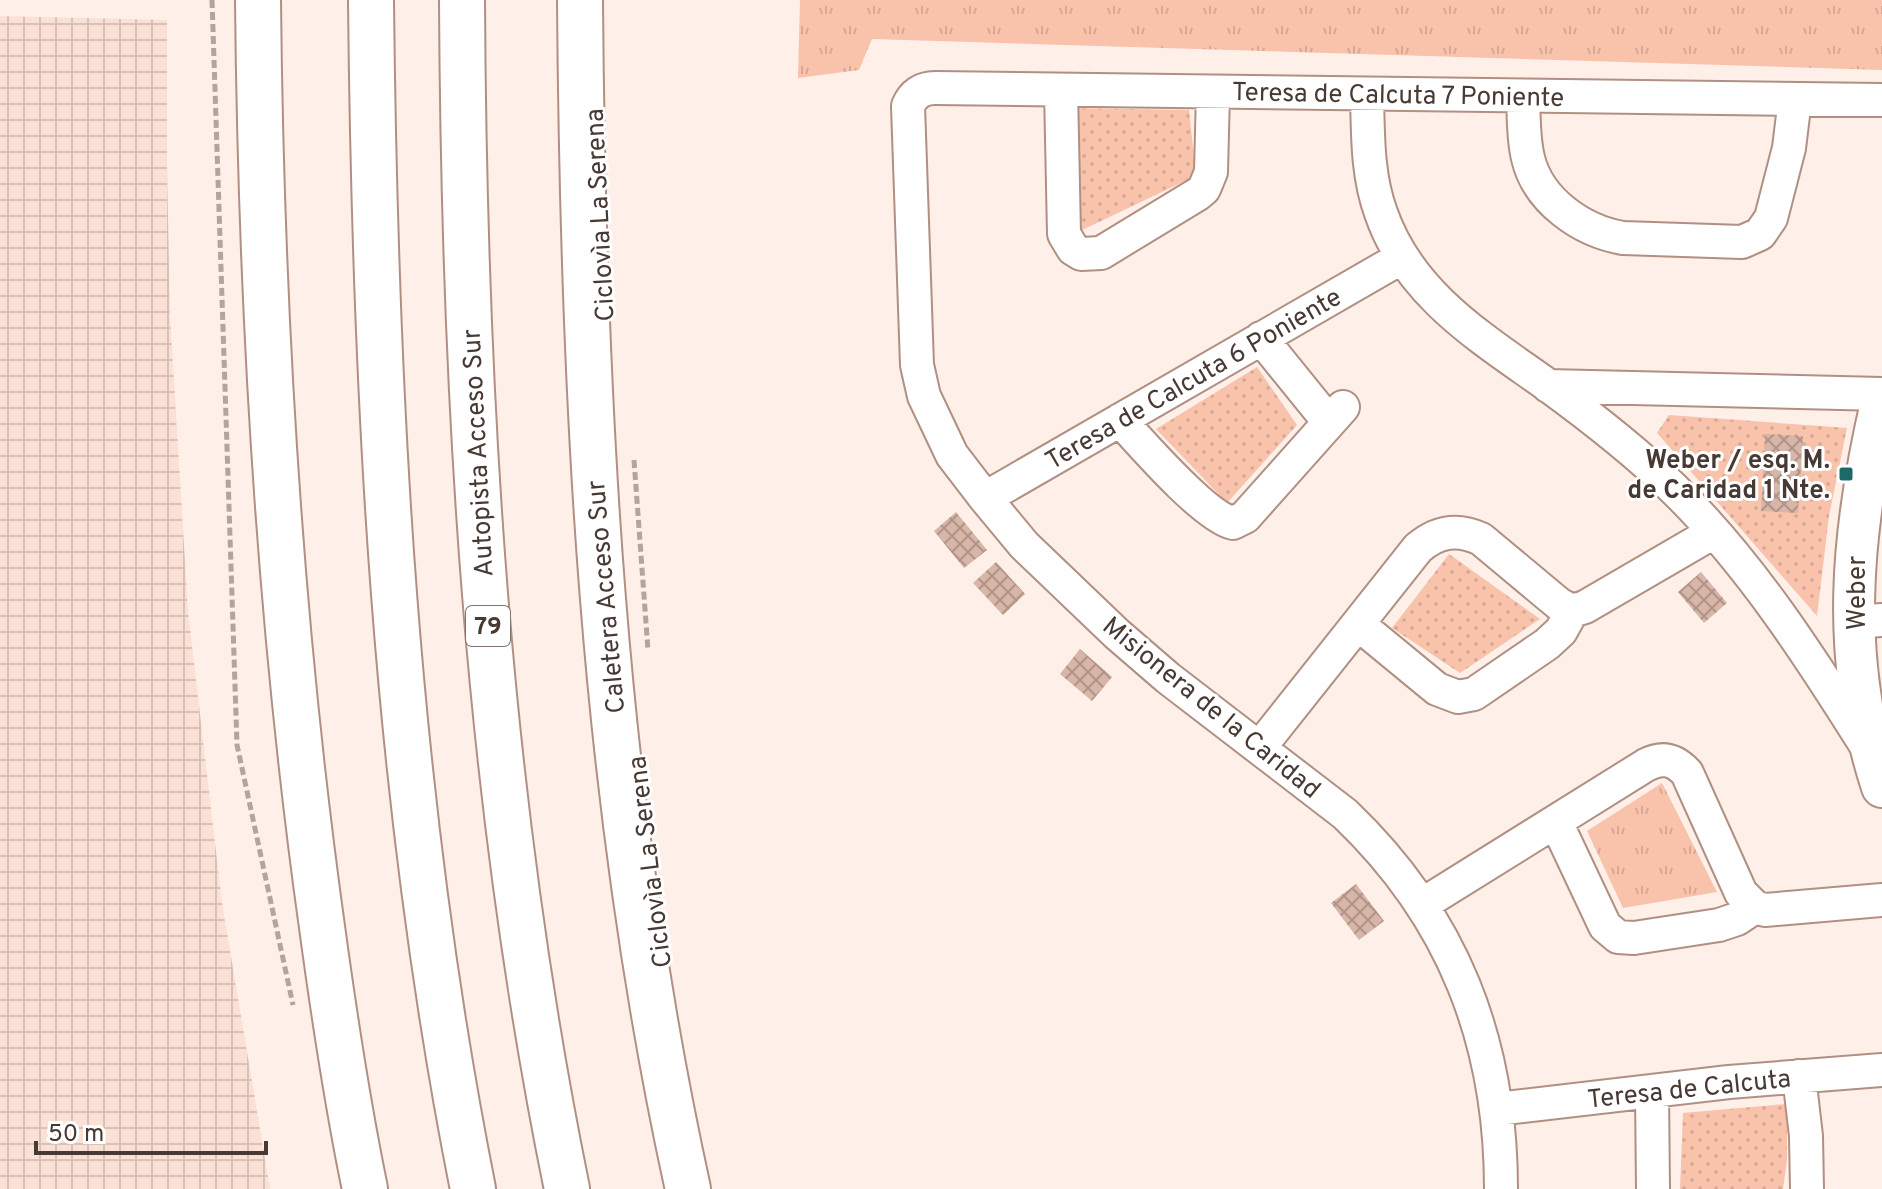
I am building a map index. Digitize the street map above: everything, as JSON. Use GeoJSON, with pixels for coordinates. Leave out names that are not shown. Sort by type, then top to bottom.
{"type":"FeatureCollection","features":[{"type":"Feature","properties":{"kind":"main road"},"geometry":{"type":"LineString","coordinates":[[258,0],[272,402],[294,696],[330,982],[365,1189]]}},
{"type":"Feature","properties":{"kind":"main road"},"geometry":{"type":"LineString","coordinates":[[371,0],[374,238],[396,620],[417,836],[435,973],[473,1189]]}},
{"type":"Feature","properties":{"kind":"main road","name":"Autopista Acceso Sur"},"geometry":{"type":"LineString","coordinates":[[462,0],[471,385],[494,702],[533,1008],[567,1189]]}},
{"type":"Feature","properties":{"kind":"main road","name":"Caletera Acceso Sur"},"geometry":{"type":"LineString","coordinates":[[580,0],[584,290],[595,501],[606,630],[640,916],[688,1189]]}},
{"type":"Feature","properties":{"kind":"street","name":"Teresa de Calcuta 7 Poniente"},"geometry":{"type":"LineString","coordinates":[[915,95],[928,88],[1882,100]]}},
{"type":"Feature","properties":{"kind":"street"},"geometry":{"type":"LineString","coordinates":[[1061,90],[1064,234],[1073,249],[1091,255],[1111,247],[1204,189],[1211,172],[1213,92]]}},
{"type":"Feature","properties":{"kind":"street"},"geometry":{"type":"LineString","coordinates":[[1367,94],[1370,165],[1380,212],[1401,258],[1419,283],[1462,324],[1591,418],[1670,485],[1714,532],[1796,638],[1876,770]]}},
{"type":"Feature","properties":{"kind":"street","name":"Misionera de la Caridad"},"geometry":{"type":"LineString","coordinates":[[915,95],[907,114],[917,365],[924,396],[952,455],[1024,545],[1117,634],[1168,678],[1345,814],[1369,837],[1423,904],[1447,945],[1470,1001],[1489,1068],[1497,1109],[1501,1189]]}},
{"type":"Feature","properties":{"kind":"street"},"geometry":{"type":"LineString","coordinates":[[1523,96],[1526,144],[1532,170],[1541,187],[1578,223],[1604,235],[1623,238],[1742,242],[1760,234],[1771,218],[1789,148],[1795,99]]}},
{"type":"Feature","properties":{"kind":"street","name":"Teresa de Calcuta 6 Poniente"},"geometry":{"type":"LineString","coordinates":[[985,498],[1401,258]]}},
{"type":"Feature","properties":{"kind":"street"},"geometry":{"type":"LineString","coordinates":[[1120,420],[1182,485],[1222,519],[1233,523],[1245,517],[1336,415],[1261,338]]}},
{"type":"Feature","properties":{"kind":"street"},"geometry":{"type":"LineString","coordinates":[[1548,386],[1882,397]]}},
{"type":"Feature","properties":{"kind":"street","name":"Weber"},"geometry":{"type":"LineString","coordinates":[[1876,770],[1858,669],[1868,621],[1856,541],[1875,456],[1882,397]]}},
{"type":"Feature","properties":{"kind":"street"},"geometry":{"type":"LineString","coordinates":[[1358,624],[1437,689],[1458,697],[1474,694],[1547,644],[1561,631],[1572,611],[1585,607],[1714,532]]}},
{"type":"Feature","properties":{"kind":"street"},"geometry":{"type":"LineString","coordinates":[[1260,747],[1418,548],[1440,534],[1468,533],[1481,539],[1559,604],[1572,611]]}},
{"type":"Feature","properties":{"kind":"street"},"geometry":{"type":"LineString","coordinates":[[1423,904],[1654,761],[1671,761],[1687,773],[1741,893],[1755,907],[1776,910],[1882,900]]}},
{"type":"Feature","properties":{"kind":"street"},"geometry":{"type":"LineString","coordinates":[[1556,822],[1605,926],[1618,937],[1634,938],[1719,925],[1737,919],[1755,907]]}},
{"type":"Feature","properties":{"kind":"street","name":"Teresa de Calcuta"},"geometry":{"type":"LineString","coordinates":[[1497,1109],[1882,1070]]}},
{"type":"Feature","properties":{"kind":"street"},"geometry":{"type":"LineString","coordinates":[[1799,1076],[1806,1136],[1807,1189]]}},
{"type":"Feature","properties":{"kind":"street"},"geometry":{"type":"LineString","coordinates":[[1652,1091],[1653,1189]]}},
{"type":"Feature","properties":{"kind":"path"},"geometry":{"type":"LineString","coordinates":[[634,454],[649,657]]}},
{"type":"Feature","properties":{"kind":"shaded area"},"geometry":{"type":"Polygon","coordinates":[[[0,16],[167,20],[170,316],[188,611],[222,903],[270,1189],[0,1189],[0,16]]]}},
{"type":"Feature","properties":{"kind":"green space"},"geometry":{"type":"Polygon","coordinates":[[[800,0],[1882,0],[1882,70],[872,39],[859,70],[798,78],[800,0]]]}},
{"type":"Feature","properties":{"kind":"green space"},"geometry":{"type":"Polygon","coordinates":[[[1071,108],[1189,110],[1195,167],[1193,174],[1187,180],[1078,232],[1071,108]]]}},
{"type":"Feature","properties":{"kind":"green space"},"geometry":{"type":"Polygon","coordinates":[[[1257,367],[1297,425],[1227,503],[1156,429],[1257,367]]]}},
{"type":"Feature","properties":{"kind":"green space"},"geometry":{"type":"Polygon","coordinates":[[[1669,415],[1847,428],[1829,516],[1817,616],[1657,433],[1669,415]]]}},
{"type":"Feature","properties":{"kind":"green space"},"geometry":{"type":"Polygon","coordinates":[[[1449,554],[1540,619],[1460,673],[1392,628],[1449,554]]]}},
{"type":"Feature","properties":{"kind":"green space"},"geometry":{"type":"Polygon","coordinates":[[[1662,783],[1717,892],[1623,908],[1587,831],[1662,783]]]}},
{"type":"Feature","properties":{"kind":"green space"},"geometry":{"type":"Polygon","coordinates":[[[1787,1104],[1787,1159],[1783,1189],[1680,1189],[1683,1113],[1787,1104]]]}},
{"type":"Feature","properties":{"kind":"building"},"geometry":{"type":"Polygon","coordinates":[[[1765,434],[1803,436],[1798,513],[1761,511],[1765,434]]]}},
{"type":"Feature","properties":{"kind":"building"},"geometry":{"type":"Polygon","coordinates":[[[956,512],[987,550],[964,568],[934,531],[956,512]]]}},
{"type":"Feature","properties":{"kind":"building"},"geometry":{"type":"Polygon","coordinates":[[[996,562],[1025,594],[1003,615],[973,583],[996,562]]]}},
{"type":"Feature","properties":{"kind":"building"},"geometry":{"type":"Polygon","coordinates":[[[1701,572],[1727,603],[1704,623],[1678,592],[1701,572]]]}},
{"type":"Feature","properties":{"kind":"building"},"geometry":{"type":"Polygon","coordinates":[[[1080,649],[1112,677],[1092,701],[1060,674],[1080,649]]]}},
{"type":"Feature","properties":{"kind":"building"},"geometry":{"type":"Polygon","coordinates":[[[1356,884],[1384,921],[1359,940],[1331,903],[1356,884]]]}},
{"type":"Feature","properties":{"kind":"place","name":"Weber / esq. M. de Caridad 1 Nte."},"geometry":{"type":"Point","coordinates":[1846,474]}}]}
